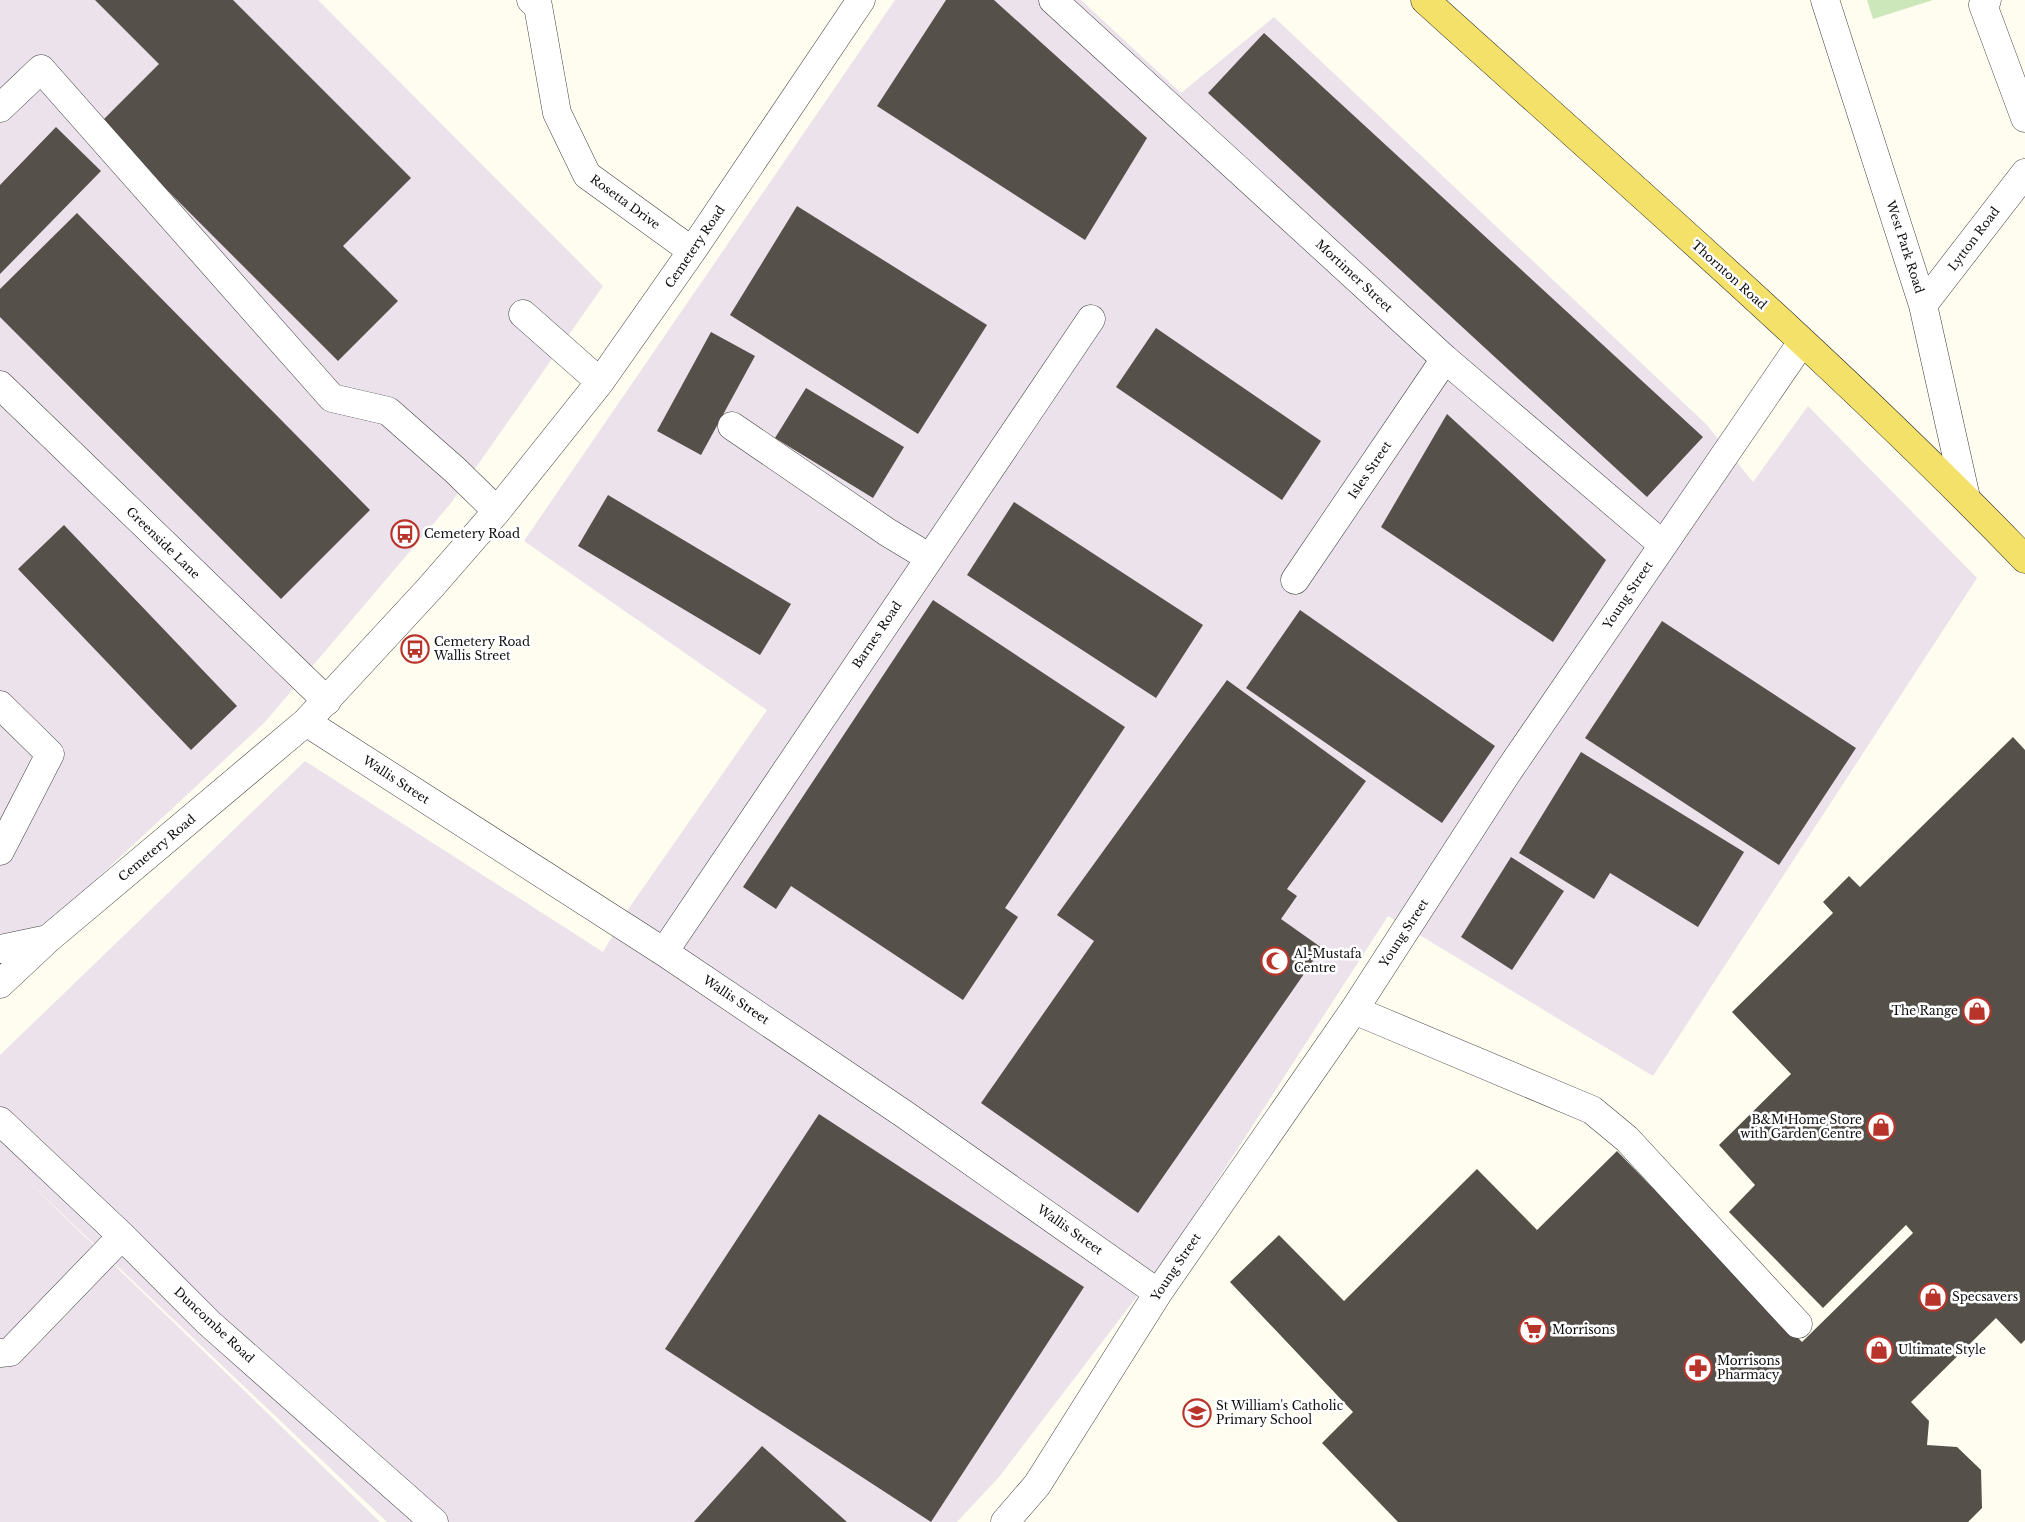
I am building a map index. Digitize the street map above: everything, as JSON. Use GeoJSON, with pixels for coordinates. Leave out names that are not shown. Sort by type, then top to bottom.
{"type":"FeatureCollection","features":[{"type":"Feature","properties":{"kind":"main road","name":"Thornton Road"},"geometry":{"type":"LineString","coordinates":[[1425,0],[1802,342],[1966,498],[2025,559]]}},
{"type":"Feature","properties":{"kind":"street","name":"Rosetta Drive"},"geometry":{"type":"LineString","coordinates":[[531,0],[538,6],[557,113],[587,175],[692,251]]}},
{"type":"Feature","properties":{"kind":"street","name":"Cemetery Road"},"geometry":{"type":"LineString","coordinates":[[0,984],[48,939],[306,722],[497,511],[600,382],[692,251],[861,0]]}},
{"type":"Feature","properties":{"kind":"street","name":"Mortimer Street"},"geometry":{"type":"LineString","coordinates":[[1053,0],[1445,359],[1662,544]]}},
{"type":"Feature","properties":{"kind":"street","name":"West Park Road"},"geometry":{"type":"LineString","coordinates":[[1825,0],[1924,305],[1966,498]]}},
{"type":"Feature","properties":{"kind":"street"},"geometry":{"type":"LineString","coordinates":[[1987,0],[1983,5],[2025,118]]}},
{"type":"Feature","properties":{"kind":"street"},"geometry":{"type":"LineString","coordinates":[[0,108],[41,69],[332,398],[388,411],[455,470],[497,511]]}},
{"type":"Feature","properties":{"kind":"street","name":"Lytton Road"},"geometry":{"type":"LineString","coordinates":[[1924,305],[2025,173]]}},
{"type":"Feature","properties":{"kind":"street"},"geometry":{"type":"LineString","coordinates":[[523,314],[600,382]]}},
{"type":"Feature","properties":{"kind":"street","name":"Barnes Road"},"geometry":{"type":"LineString","coordinates":[[664,952],[1091,319]]}},
{"type":"Feature","properties":{"kind":"street","name":"Young Street"},"geometry":{"type":"LineString","coordinates":[[1005,1522],[1037,1484],[1158,1293],[1354,1010],[1507,773],[1802,342]]}},
{"type":"Feature","properties":{"kind":"street","name":"Isles Street"},"geometry":{"type":"LineString","coordinates":[[1295,580],[1445,359]]}},
{"type":"Feature","properties":{"kind":"street","name":"Greenside Lane"},"geometry":{"type":"LineString","coordinates":[[0,385],[327,701]]}},
{"type":"Feature","properties":{"kind":"street"},"geometry":{"type":"LineString","coordinates":[[732,426],[887,532],[930,558]]}},
{"type":"Feature","properties":{"kind":"street"},"geometry":{"type":"LineString","coordinates":[[0,705],[50,754],[0,851]]}},
{"type":"Feature","properties":{"kind":"street","name":"Wallis Street"},"geometry":{"type":"LineString","coordinates":[[306,722],[664,952],[904,1114],[1158,1293]]}},
{"type":"Feature","properties":{"kind":"street"},"geometry":{"type":"LineString","coordinates":[[0,949],[48,939]]}},
{"type":"Feature","properties":{"kind":"street"},"geometry":{"type":"LineString","coordinates":[[1354,1010],[1592,1110],[1627,1139],[1798,1324]]}},
{"type":"Feature","properties":{"kind":"street","name":"Duncombe Road"},"geometry":{"type":"LineString","coordinates":[[0,1121],[122,1236],[209,1323],[434,1522]]}},
{"type":"Feature","properties":{"kind":"street"},"geometry":{"type":"LineString","coordinates":[[0,1353],[10,1352],[122,1236]]}},
{"type":"Feature","properties":{"kind":"shaded area"},"geometry":{"type":"Polygon","coordinates":[[[0,0],[318,0],[603,286],[451,503],[265,722],[0,969],[0,0]]]}},
{"type":"Feature","properties":{"kind":"shaded area"},"geometry":{"type":"Polygon","coordinates":[[[895,0],[1081,0],[1181,93],[1274,17],[1706,424],[1753,482],[1808,406],[1977,578],[1653,1076],[1388,916],[1171,1252],[999,1477],[957,1522],[387,1522],[16,1170],[380,1522],[0,1522],[0,1055],[305,761],[603,952],[629,908],[767,710],[524,541],[895,0]]]}},
{"type":"Feature","properties":{"kind":"green space"},"geometry":{"type":"Polygon","coordinates":[[[1867,0],[1933,0],[1873,19],[1867,0]]]}},
{"type":"Feature","properties":{"kind":"building"},"geometry":{"type":"Polygon","coordinates":[[[95,0],[233,0],[411,178],[343,246],[398,301],[338,361],[100,123],[159,64],[95,0]]]}},
{"type":"Feature","properties":{"kind":"building"},"geometry":{"type":"Polygon","coordinates":[[[946,0],[994,0],[1147,138],[1085,240],[877,106],[946,0]]]}},
{"type":"Feature","properties":{"kind":"building"},"geometry":{"type":"Polygon","coordinates":[[[1264,33],[1703,437],[1647,497],[1208,93],[1264,33]]]}},
{"type":"Feature","properties":{"kind":"building"},"geometry":{"type":"Polygon","coordinates":[[[56,127],[101,171],[0,274],[0,185],[56,127]]]}},
{"type":"Feature","properties":{"kind":"building"},"geometry":{"type":"Polygon","coordinates":[[[797,206],[987,325],[918,434],[730,315],[797,206]]]}},
{"type":"Feature","properties":{"kind":"building"},"geometry":{"type":"Polygon","coordinates":[[[77,213],[370,510],[281,599],[0,317],[0,289],[77,213]]]}},
{"type":"Feature","properties":{"kind":"building"},"geometry":{"type":"Polygon","coordinates":[[[1156,328],[1321,441],[1282,500],[1116,387],[1156,328]]]}},
{"type":"Feature","properties":{"kind":"building"},"geometry":{"type":"Polygon","coordinates":[[[711,332],[755,356],[701,455],[657,431],[711,332]]]}},
{"type":"Feature","properties":{"kind":"building"},"geometry":{"type":"Polygon","coordinates":[[[806,388],[904,447],[873,498],[775,438],[806,388]]]}},
{"type":"Feature","properties":{"kind":"building"},"geometry":{"type":"Polygon","coordinates":[[[1447,414],[1606,560],[1553,642],[1381,527],[1447,414]]]}},
{"type":"Feature","properties":{"kind":"building"},"geometry":{"type":"Polygon","coordinates":[[[608,495],[791,604],[760,655],[578,546],[608,495]]]}},
{"type":"Feature","properties":{"kind":"building"},"geometry":{"type":"Polygon","coordinates":[[[1014,502],[1203,625],[1156,698],[967,575],[1014,502]]]}},
{"type":"Feature","properties":{"kind":"building"},"geometry":{"type":"Polygon","coordinates":[[[64,525],[237,706],[191,750],[18,569],[64,525]]]}},
{"type":"Feature","properties":{"kind":"building"},"geometry":{"type":"Polygon","coordinates":[[[933,600],[1125,727],[1005,908],[1018,917],[963,1000],[791,886],[776,909],[743,887],[933,600]]]}},
{"type":"Feature","properties":{"kind":"building"},"geometry":{"type":"Polygon","coordinates":[[[1300,610],[1495,746],[1442,823],[1246,688],[1300,610]]]}},
{"type":"Feature","properties":{"kind":"building"},"geometry":{"type":"Polygon","coordinates":[[[1662,621],[1856,748],[1779,865],[1585,738],[1662,621]]]}},
{"type":"Feature","properties":{"kind":"building"},"geometry":{"type":"Polygon","coordinates":[[[1227,680],[1366,781],[1287,889],[1297,896],[1281,919],[1322,948],[1138,1213],[981,1103],[1094,941],[1057,915],[1227,680]]]}},
{"type":"Feature","properties":{"kind":"building"},"geometry":{"type":"Polygon","coordinates":[[[2013,737],[2025,750],[2025,1340],[2021,1344],[1996,1318],[1911,1402],[1929,1421],[1927,1445],[1957,1447],[1981,1470],[1982,1508],[1968,1522],[1398,1522],[1322,1443],[1353,1412],[1230,1282],[1279,1235],[1344,1301],[1477,1169],[1537,1230],[1617,1151],[1802,1342],[1913,1233],[1906,1225],[1823,1308],[1729,1212],[1755,1185],[1719,1145],[1791,1074],[1732,1012],[1833,913],[1823,902],[1849,876],[1860,887],[2013,737]]]}},
{"type":"Feature","properties":{"kind":"building"},"geometry":{"type":"Polygon","coordinates":[[[1581,752],[1744,852],[1698,927],[1610,873],[1594,899],[1519,853],[1581,752]]]}},
{"type":"Feature","properties":{"kind":"building"},"geometry":{"type":"Polygon","coordinates":[[[1511,857],[1564,891],[1512,970],[1461,937],[1511,857]]]}},
{"type":"Feature","properties":{"kind":"building"},"geometry":{"type":"Polygon","coordinates":[[[819,1114],[1084,1287],[931,1522],[665,1349],[819,1114]]]}},
{"type":"Feature","properties":{"kind":"building"},"geometry":{"type":"Polygon","coordinates":[[[762,1446],[847,1522],[694,1522],[762,1446]]]}},
{"type":"Feature","properties":{"kind":"place","name":"Cemetery Road"},"geometry":{"type":"Point","coordinates":[405,534]}},
{"type":"Feature","properties":{"kind":"place","name":"Cemetery Road Wallis Street"},"geometry":{"type":"Point","coordinates":[415,649]}},
{"type":"Feature","properties":{"kind":"place","name":"Al-Mustafa Centre"},"geometry":{"type":"Point","coordinates":[1275,961]}},
{"type":"Feature","properties":{"kind":"place","name":"The Range"},"geometry":{"type":"Point","coordinates":[1977,1011]}},
{"type":"Feature","properties":{"kind":"place","name":"B&M Home Store with Garden Centre"},"geometry":{"type":"Point","coordinates":[1881,1127]}},
{"type":"Feature","properties":{"kind":"place","name":"Specsavers"},"geometry":{"type":"Point","coordinates":[1933,1297]}},
{"type":"Feature","properties":{"kind":"place","name":"Morrisons"},"geometry":{"type":"Point","coordinates":[1533,1330]}},
{"type":"Feature","properties":{"kind":"place","name":"Ultimate Style"},"geometry":{"type":"Point","coordinates":[1879,1350]}},
{"type":"Feature","properties":{"kind":"place","name":"Morrisons Pharmacy"},"geometry":{"type":"Point","coordinates":[1698,1368]}},
{"type":"Feature","properties":{"kind":"place","name":"St William's Catholic Primary School"},"geometry":{"type":"Point","coordinates":[1197,1413]}}]}
